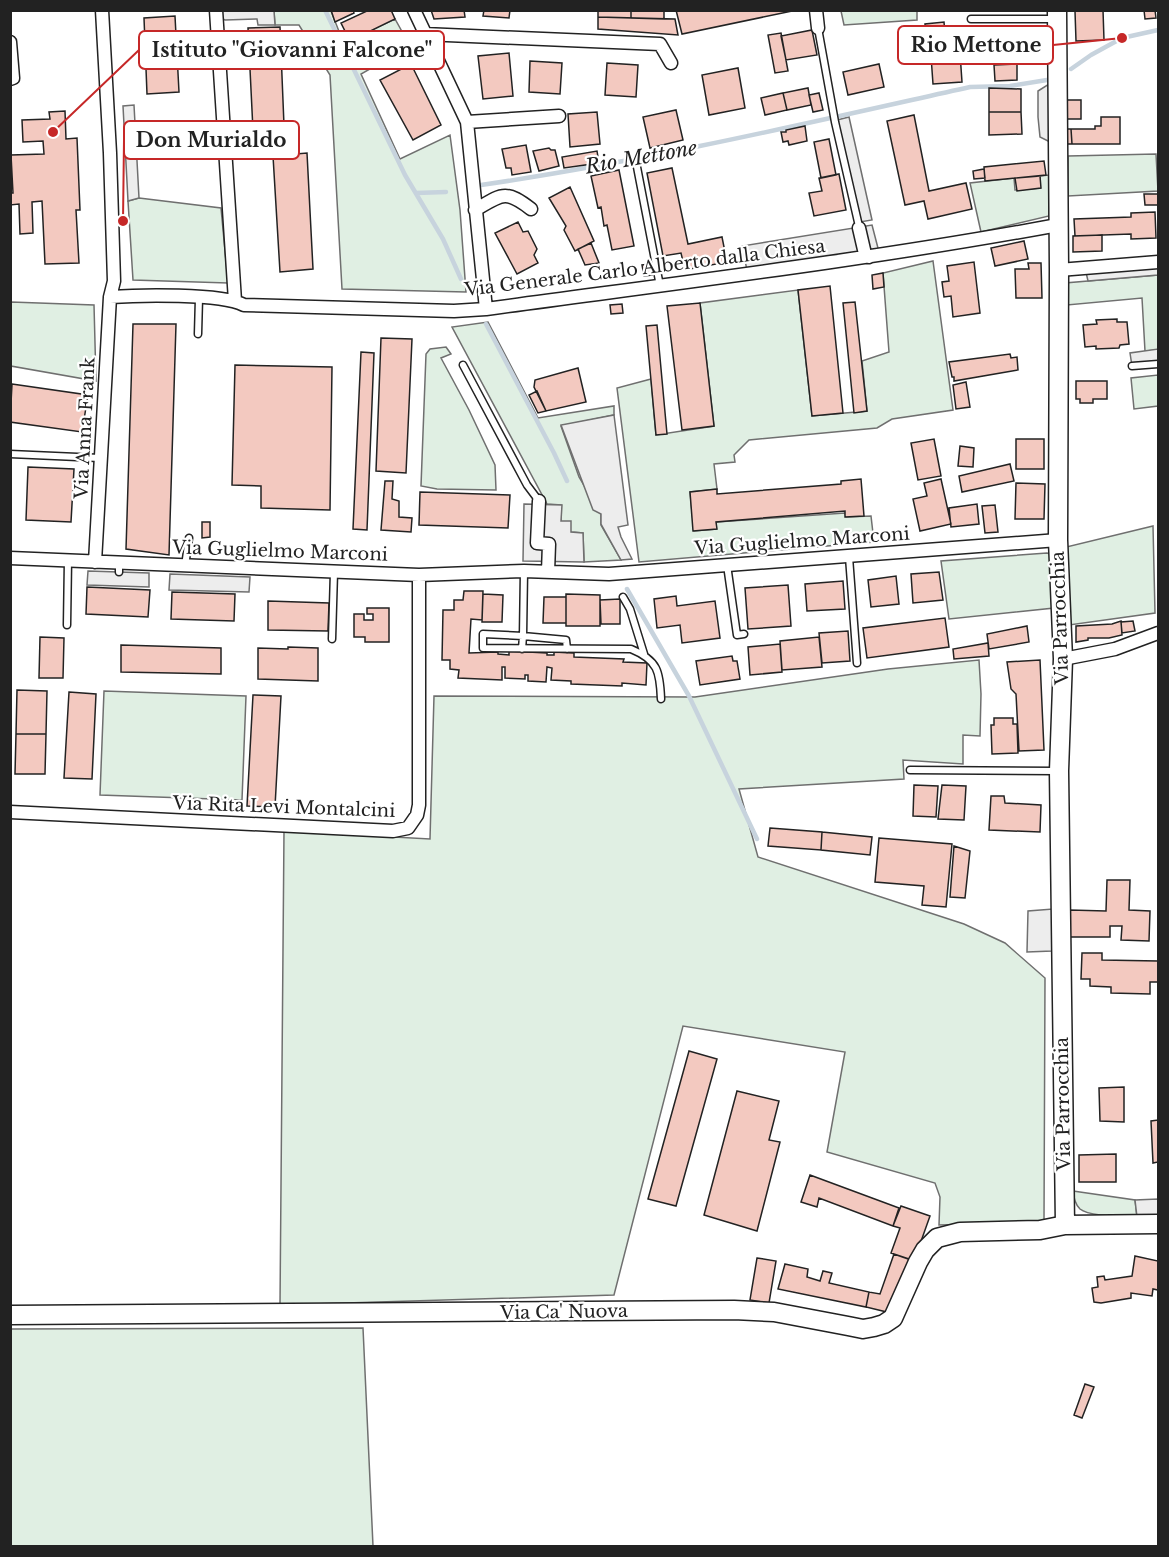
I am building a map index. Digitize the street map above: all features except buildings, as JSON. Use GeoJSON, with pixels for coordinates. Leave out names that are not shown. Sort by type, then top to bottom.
{"type":"FeatureCollection","features":[{"type":"Feature","properties":{"kind":"street","name":"Via Anna Frank"},"geometry":{"type":"LineString","coordinates":[[95,562],[99,458],[110,297],[114,281],[102,10]]}},
{"type":"Feature","properties":{"kind":"street"},"geometry":{"type":"LineString","coordinates":[[216,10],[235,300]]}},
{"type":"Feature","properties":{"kind":"street"},"geometry":{"type":"LineString","coordinates":[[414,10],[467,122],[486,309]]}},
{"type":"Feature","properties":{"kind":"street"},"geometry":{"type":"LineString","coordinates":[[816,10],[818,28]]}},
{"type":"Feature","properties":{"kind":"street","name":"Via Parrocchia"},"geometry":{"type":"LineString","coordinates":[[1057,15],[1058,540],[1063,659],[1059,771],[1065,1225]]}},
{"type":"Feature","properties":{"kind":"street"},"geometry":{"type":"LineString","coordinates":[[424,34],[660,44],[671,63]]}},
{"type":"Feature","properties":{"kind":"street"},"geometry":{"type":"LineString","coordinates":[[10,42],[12,78]]}},
{"type":"Feature","properties":{"kind":"street"},"geometry":{"type":"LineString","coordinates":[[467,122],[559,116]]}},
{"type":"Feature","properties":{"kind":"street"},"geometry":{"type":"LineString","coordinates":[[475,210],[496,197],[506,195],[519,200],[531,209]]}},
{"type":"Feature","properties":{"kind":"street"},"geometry":{"type":"LineString","coordinates":[[859,225],[865,254],[869,257]]}},
{"type":"Feature","properties":{"kind":"street","name":"Via Generale Carlo Alberto dalla Chiesa"},"geometry":{"type":"LineString","coordinates":[[110,297],[235,300],[244,305],[454,311],[486,309],[869,257],[957,244],[1058,225]]}},
{"type":"Feature","properties":{"kind":"street"},"geometry":{"type":"LineString","coordinates":[[1059,270],[1158,262]]}},
{"type":"Feature","properties":{"kind":"street"},"geometry":{"type":"LineString","coordinates":[[539,501],[537,543],[549,544],[548,572]]}},
{"type":"Feature","properties":{"kind":"street","name":"Via Guglielmo Marconi"},"geometry":{"type":"LineString","coordinates":[[10,558],[95,562],[119,567],[185,566],[217,572],[419,575],[524,571],[609,574],[1058,540]]}},
{"type":"Feature","properties":{"kind":"street","name":"Via Rita Levi Montalcini"},"geometry":{"type":"LineString","coordinates":[[10,812],[393,831],[408,828],[417,815],[418,806],[419,575]]}},
{"type":"Feature","properties":{"kind":"street"},"geometry":{"type":"LineString","coordinates":[[1063,659],[1115,649],[1158,633]]}},
{"type":"Feature","properties":{"kind":"street","name":"Via Ca' Nuova"},"geometry":{"type":"LineString","coordinates":[[10,1315],[762,1311],[863,1329],[884,1324],[893,1318],[918,1262],[925,1250],[937,1238],[960,1232],[1040,1230],[1065,1225],[1158,1224]]}},
{"type":"Feature","properties":{"kind":"lane"},"geometry":{"type":"LineString","coordinates":[[971,19],[1057,15]]}},
{"type":"Feature","properties":{"kind":"lane"},"geometry":{"type":"LineString","coordinates":[[818,28],[833,113],[859,225]]}},
{"type":"Feature","properties":{"kind":"lane"},"geometry":{"type":"LineString","coordinates":[[637,167],[660,286]]}},
{"type":"Feature","properties":{"kind":"lane"},"geometry":{"type":"LineString","coordinates":[[198,334],[200,298]]}},
{"type":"Feature","properties":{"kind":"lane"},"geometry":{"type":"LineString","coordinates":[[1132,366],[1158,364]]}},
{"type":"Feature","properties":{"kind":"lane"},"geometry":{"type":"LineString","coordinates":[[464,365],[526,485],[539,501]]}},
{"type":"Feature","properties":{"kind":"lane"},"geometry":{"type":"LineString","coordinates":[[10,454],[99,458]]}},
{"type":"Feature","properties":{"kind":"lane"},"geometry":{"type":"LineString","coordinates":[[185,566],[189,538]]}},
{"type":"Feature","properties":{"kind":"lane"},"geometry":{"type":"LineString","coordinates":[[849,557],[858,663]]}},
{"type":"Feature","properties":{"kind":"lane"},"geometry":{"type":"LineString","coordinates":[[67,625],[68,560]]}},
{"type":"Feature","properties":{"kind":"lane"},"geometry":{"type":"LineString","coordinates":[[726,565],[737,635],[744,634]]}},
{"type":"Feature","properties":{"kind":"lane"},"geometry":{"type":"LineString","coordinates":[[522,649],[524,571]]}},
{"type":"Feature","properties":{"kind":"lane"},"geometry":{"type":"LineString","coordinates":[[332,639],[334,572]]}},
{"type":"Feature","properties":{"kind":"lane"},"geometry":{"type":"LineString","coordinates":[[623,597],[630,609],[644,654]]}},
{"type":"Feature","properties":{"kind":"lane"},"geometry":{"type":"LineString","coordinates":[[567,649],[566,640],[483,634],[483,648],[522,649],[567,649],[632,649],[644,654],[655,666],[660,675],[661,699]]}},
{"type":"Feature","properties":{"kind":"lane"},"geometry":{"type":"LineString","coordinates":[[910,770],[1059,771]]}},
{"type":"Feature","properties":{"kind":"green space"},"geometry":{"type":"Polygon","coordinates":[[[274,11],[331,11],[342,39],[350,40],[395,19],[410,46],[361,74],[400,159],[450,135],[460,210],[466,292],[342,289],[330,75],[299,25],[275,25],[274,11]]]}},
{"type":"Feature","properties":{"kind":"green space"},"geometry":{"type":"Polygon","coordinates":[[[841,11],[917,11],[917,20],[844,25],[841,11]]]}},
{"type":"Feature","properties":{"kind":"green space"},"geometry":{"type":"Polygon","coordinates":[[[1156,154],[1158,191],[1068,196],[1068,156],[1156,154]]]}},
{"type":"Feature","properties":{"kind":"green space"},"geometry":{"type":"Polygon","coordinates":[[[1049,175],[1049,216],[981,232],[970,183],[1014,178],[1015,190],[1040,188],[1040,176],[1049,175]]]}},
{"type":"Feature","properties":{"kind":"green space"},"geometry":{"type":"Polygon","coordinates":[[[139,198],[221,208],[228,283],[133,280],[128,201],[139,198]]]}},
{"type":"Feature","properties":{"kind":"green space"},"geometry":{"type":"Polygon","coordinates":[[[933,261],[953,410],[892,419],[877,428],[749,440],[734,455],[735,462],[714,464],[717,489],[690,492],[694,531],[716,529],[716,522],[845,513],[846,517],[871,516],[874,542],[639,562],[617,388],[651,379],[656,435],[714,426],[700,303],[798,290],[812,416],[867,411],[862,361],[889,352],[883,273],[933,261]]]}},
{"type":"Feature","properties":{"kind":"green space"},"geometry":{"type":"Polygon","coordinates":[[[1158,275],[1158,350],[1145,351],[1142,298],[1067,305],[1065,283],[1158,275]]]}},
{"type":"Feature","properties":{"kind":"green space"},"geometry":{"type":"Polygon","coordinates":[[[11,302],[94,305],[96,381],[11,366],[11,302]]]}},
{"type":"Feature","properties":{"kind":"green space"},"geometry":{"type":"Polygon","coordinates":[[[488,322],[538,418],[614,406],[614,415],[561,426],[579,477],[601,514],[601,525],[621,560],[584,562],[583,533],[571,532],[561,521],[561,505],[547,504],[452,327],[488,322]]]}},
{"type":"Feature","properties":{"kind":"green space"},"geometry":{"type":"Polygon","coordinates":[[[446,347],[451,354],[441,358],[495,465],[496,490],[437,489],[421,486],[426,354],[430,349],[446,347]]]}},
{"type":"Feature","properties":{"kind":"green space"},"geometry":{"type":"Polygon","coordinates":[[[1158,375],[1158,406],[1134,409],[1131,378],[1158,375]]]}},
{"type":"Feature","properties":{"kind":"green space"},"geometry":{"type":"Polygon","coordinates":[[[1153,526],[1155,613],[1062,626],[1058,549],[1153,526]]]}},
{"type":"Feature","properties":{"kind":"green space"},"geometry":{"type":"Polygon","coordinates":[[[1050,554],[1054,608],[949,619],[941,561],[1050,554]]]}},
{"type":"Feature","properties":{"kind":"green space"},"geometry":{"type":"Polygon","coordinates":[[[979,660],[980,736],[963,735],[963,764],[903,760],[904,779],[739,789],[758,857],[964,924],[1005,943],[1045,978],[1044,1222],[939,1225],[940,1197],[935,1183],[827,1152],[845,1052],[683,1026],[614,1295],[280,1305],[284,831],[430,839],[434,696],[695,697],[888,669],[979,660]]]}},
{"type":"Feature","properties":{"kind":"green space"},"geometry":{"type":"Polygon","coordinates":[[[104,691],[246,696],[242,800],[100,795],[104,691]]]}},
{"type":"Feature","properties":{"kind":"green space"},"geometry":{"type":"Polygon","coordinates":[[[1073,1191],[1135,1200],[1137,1217],[1085,1212],[1077,1205],[1073,1191]]]}},
{"type":"Feature","properties":{"kind":"green space"},"geometry":{"type":"Polygon","coordinates":[[[363,1328],[373,1546],[11,1546],[11,1329],[363,1328]]]}},
{"type":"Feature","properties":{"kind":"shaded area"},"geometry":{"type":"Polygon","coordinates":[[[212,11],[274,11],[275,25],[258,25],[257,19],[225,20],[216,16],[212,11]]]}},
{"type":"Feature","properties":{"kind":"shaded area"},"geometry":{"type":"Polygon","coordinates":[[[1049,84],[1052,143],[1040,137],[1038,117],[1038,91],[1049,84]]]}},
{"type":"Feature","properties":{"kind":"shaded area"},"geometry":{"type":"Polygon","coordinates":[[[134,105],[139,198],[128,201],[123,106],[134,105]]]}},
{"type":"Feature","properties":{"kind":"shaded area"},"geometry":{"type":"Polygon","coordinates":[[[849,117],[872,220],[860,222],[837,120],[849,117]]]}},
{"type":"Feature","properties":{"kind":"shaded area"},"geometry":{"type":"Polygon","coordinates":[[[872,225],[879,252],[748,275],[742,246],[872,225]]]}},
{"type":"Feature","properties":{"kind":"shaded area"},"geometry":{"type":"Polygon","coordinates":[[[1158,262],[1158,275],[1088,281],[1085,268],[1158,262]]]}},
{"type":"Feature","properties":{"kind":"shaded area"},"geometry":{"type":"Polygon","coordinates":[[[1158,349],[1158,364],[1132,366],[1130,353],[1158,349]]]}},
{"type":"Feature","properties":{"kind":"shaded area"},"geometry":{"type":"Polygon","coordinates":[[[614,415],[628,525],[618,527],[632,559],[621,560],[601,524],[601,514],[593,510],[561,425],[614,415]]]}},
{"type":"Feature","properties":{"kind":"shaded area"},"geometry":{"type":"Polygon","coordinates":[[[524,504],[562,505],[561,521],[571,521],[571,532],[583,533],[584,562],[523,561],[524,504]]]}},
{"type":"Feature","properties":{"kind":"shaded area"},"geometry":{"type":"Polygon","coordinates":[[[88,571],[149,573],[149,587],[87,585],[88,571]]]}},
{"type":"Feature","properties":{"kind":"shaded area"},"geometry":{"type":"Polygon","coordinates":[[[170,574],[250,577],[249,592],[169,590],[170,574]]]}},
{"type":"Feature","properties":{"kind":"shaded area"},"geometry":{"type":"Polygon","coordinates":[[[1053,909],[1052,951],[1027,952],[1028,911],[1053,909]]]}},
{"type":"Feature","properties":{"kind":"shaded area"},"geometry":{"type":"Polygon","coordinates":[[[1158,1199],[1158,1216],[1137,1217],[1135,1200],[1158,1199]]]}},
{"type":"Feature","properties":{"kind":"waterway"},"geometry":{"type":"LineString","coordinates":[[325,10],[405,175],[443,239],[461,279]]}},
{"type":"Feature","properties":{"kind":"waterway","name":"Rio Mettone"},"geometry":{"type":"LineString","coordinates":[[1071,69],[1122,38],[1158,30]]}},
{"type":"Feature","properties":{"kind":"waterway","name":"Rio Mettone"},"geometry":{"type":"LineString","coordinates":[[481,185],[666,153],[970,87],[1010,86],[1047,80]]}},
{"type":"Feature","properties":{"kind":"waterway","name":"Rio Mettone"},"geometry":{"type":"LineString","coordinates":[[416,193],[446,192]]}},
{"type":"Feature","properties":{"kind":"waterway"},"geometry":{"type":"LineString","coordinates":[[486,324],[567,481]]}},
{"type":"Feature","properties":{"kind":"waterway"},"geometry":{"type":"LineString","coordinates":[[627,589],[689,696],[757,839]]}},
{"type":"Feature","properties":{"kind":"place","name":"Rio Mettone"},"geometry":{"type":"Point","coordinates":[1122,38]}},
{"type":"Feature","properties":{"kind":"place","name":"Istituto \"Giovanni Falcone\""},"geometry":{"type":"Point","coordinates":[53,132]}},
{"type":"Feature","properties":{"kind":"place","name":"Don Murialdo"},"geometry":{"type":"Point","coordinates":[123,221]}}]}
